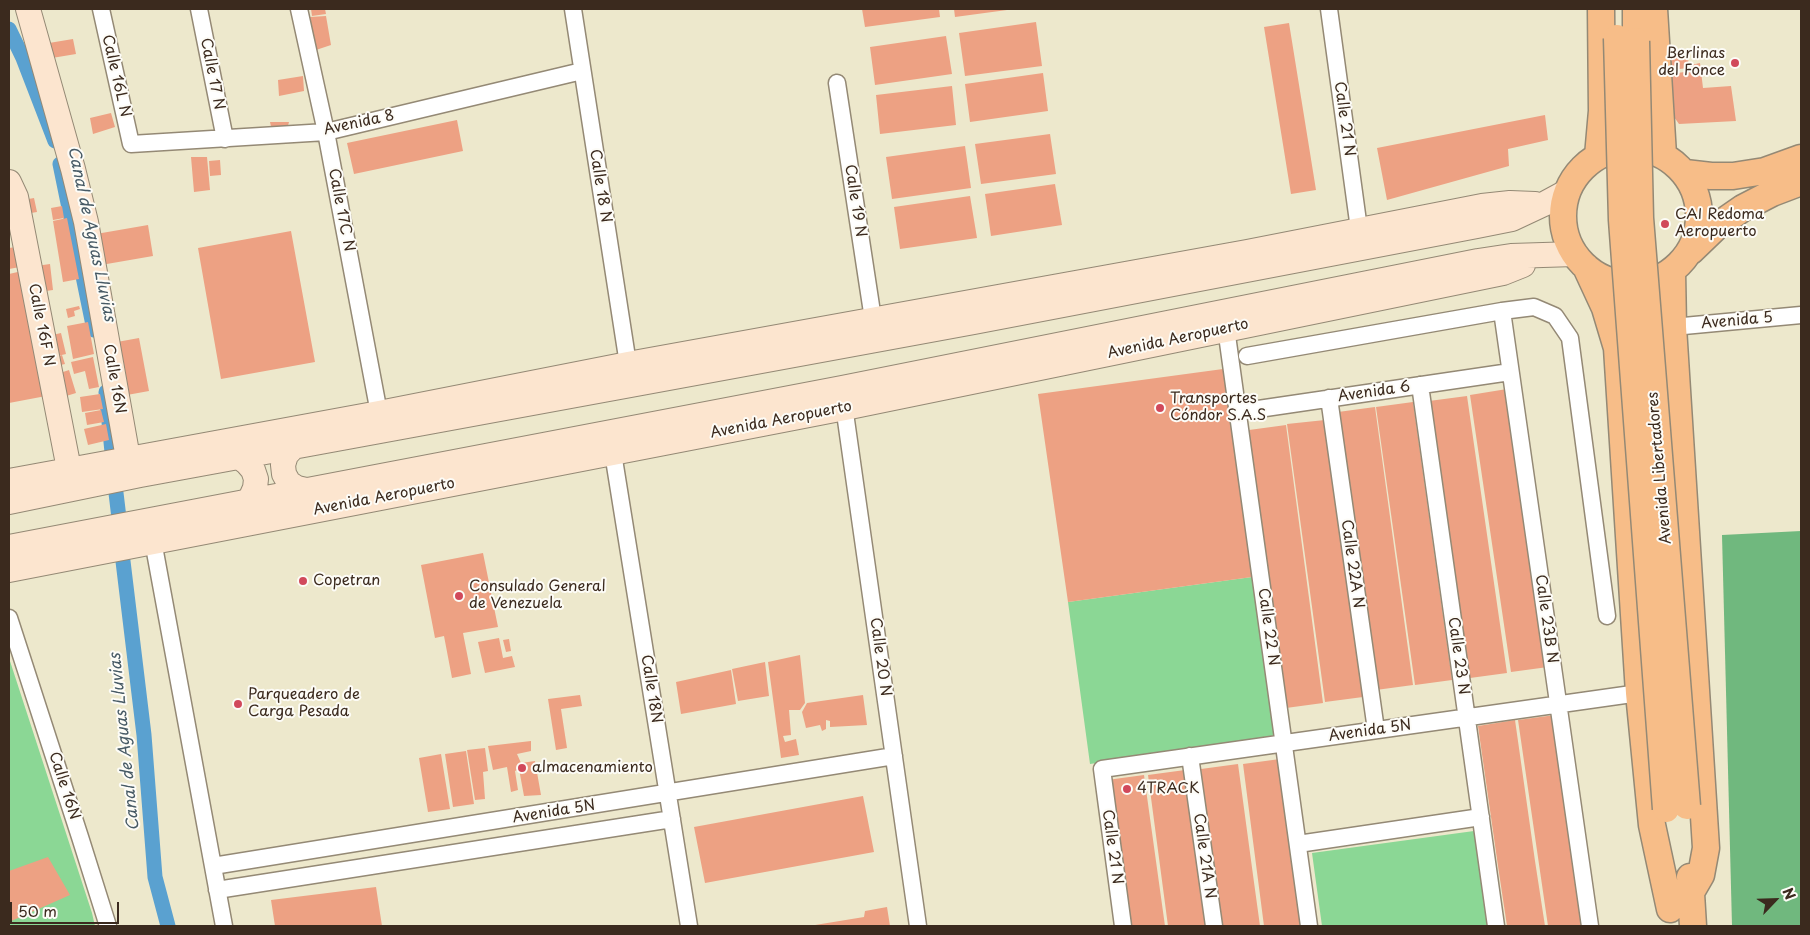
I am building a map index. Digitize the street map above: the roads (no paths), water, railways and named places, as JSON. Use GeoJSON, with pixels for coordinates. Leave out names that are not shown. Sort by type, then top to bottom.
{"type":"FeatureCollection","features":[{"type":"Feature","properties":{"kind":"main road"},"geometry":{"type":"LineString","coordinates":[[1598,156],[1602,111],[1601,9]]}},
{"type":"Feature","properties":{"kind":"main road","name":"Avenida Libertadores"},"geometry":{"type":"LineString","coordinates":[[1617,9],[1627,40]]}},
{"type":"Feature","properties":{"kind":"main road","name":"Avenida Libertadores"},"geometry":{"type":"LineString","coordinates":[[1636,9],[1627,40],[1622,220],[1676,807],[1677,910],[1693,926]]}},
{"type":"Feature","properties":{"kind":"main road"},"geometry":{"type":"LineString","coordinates":[[1654,9],[1664,155]]}},
{"type":"Feature","properties":{"kind":"main road"},"geometry":{"type":"LineString","coordinates":[[1619,148],[1642,148],[1664,155],[1684,173],[1695,192],[1700,213],[1697,234],[1680,262],[1673,327],[1706,848],[1701,875],[1677,910],[1652,824],[1639,693],[1617,348],[1605,308],[1570,258],[1564,224],[1564,207],[1568,191],[1580,171],[1598,156],[1619,148]]}},
{"type":"Feature","properties":{"kind":"main road"},"geometry":{"type":"LineString","coordinates":[[1684,173],[1733,176],[1765,171],[1801,158]]}},
{"type":"Feature","properties":{"kind":"main road"},"geometry":{"type":"LineString","coordinates":[[1570,258],[1606,279],[1628,284],[1652,281],[1680,262],[1718,226],[1742,208],[1772,193],[1801,182]]}},
{"type":"Feature","properties":{"kind":"street","name":"Calle 16N"},"geometry":{"type":"LineString","coordinates":[[28,9],[86,222],[128,458]]}},
{"type":"Feature","properties":{"kind":"street","name":"Calle 16L N"},"geometry":{"type":"LineString","coordinates":[[101,9],[131,144]]}},
{"type":"Feature","properties":{"kind":"street","name":"Calle 17 N"},"geometry":{"type":"LineString","coordinates":[[199,9],[225,139]]}},
{"type":"Feature","properties":{"kind":"street","name":"Calle 17C N"},"geometry":{"type":"LineString","coordinates":[[299,9],[326,132],[379,412]]}},
{"type":"Feature","properties":{"kind":"street","name":"Calle 18 N"},"geometry":{"type":"LineString","coordinates":[[573,9],[628,364]]}},
{"type":"Feature","properties":{"kind":"street","name":"Calle 21 N"},"geometry":{"type":"LineString","coordinates":[[1329,9],[1359,230]]}},
{"type":"Feature","properties":{"kind":"street","name":"Avenida 8"},"geometry":{"type":"LineString","coordinates":[[131,144],[326,132],[582,71]]}},
{"type":"Feature","properties":{"kind":"street","name":"Calle 19 N"},"geometry":{"type":"LineString","coordinates":[[837,83],[873,319]]}},
{"type":"Feature","properties":{"kind":"street"},"geometry":{"type":"LineString","coordinates":[[9,481],[628,364],[974,322],[1512,219],[1568,191]]}},
{"type":"Feature","properties":{"kind":"street","name":"Calle 16F N"},"geometry":{"type":"LineString","coordinates":[[11,193],[69,469]]}},
{"type":"Feature","properties":{"kind":"street"},"geometry":{"type":"LineString","coordinates":[[9,502],[140,475],[292,448],[811,341],[873,319],[1247,252],[1482,206],[1510,203],[1544,204]]}},
{"type":"Feature","properties":{"kind":"street","name":"Avenida Aeropuerto"},"geometry":{"type":"LineString","coordinates":[[9,547],[245,504],[306,490],[843,398],[992,368],[1478,261],[1511,256],[1570,258]]}},
{"type":"Feature","properties":{"kind":"street","name":"Avenida Aeropuerto"},"geometry":{"type":"LineString","coordinates":[[992,368],[1226,328],[1570,258]]}},
{"type":"Feature","properties":{"kind":"street"},"geometry":{"type":"LineString","coordinates":[[974,322],[997,298]]}},
{"type":"Feature","properties":{"kind":"street","name":"Avenida Aeropuerto"},"geometry":{"type":"LineString","coordinates":[[1246,356],[1502,311],[1534,307],[1555,316],[1570,338],[1608,616]]}},
{"type":"Feature","properties":{"kind":"street","name":"Calle 23B N"},"geometry":{"type":"LineString","coordinates":[[1502,311],[1590,926]]}},
{"type":"Feature","properties":{"kind":"street","name":"Avenida 5"},"geometry":{"type":"LineString","coordinates":[[1673,327],[1801,315]]}},
{"type":"Feature","properties":{"kind":"street","name":"Calle 22 N"},"geometry":{"type":"LineString","coordinates":[[1226,328],[1309,926]]}},
{"type":"Feature","properties":{"kind":"street","name":"Avenida 6"},"geometry":{"type":"LineString","coordinates":[[1238,412],[1510,372]]}},
{"type":"Feature","properties":{"kind":"street","name":"Calle 23 N"},"geometry":{"type":"LineString","coordinates":[[1420,385],[1496,926]]}},
{"type":"Feature","properties":{"kind":"street","name":"Avenida Aeropuerto"},"geometry":{"type":"LineString","coordinates":[[20,568],[613,452],[843,398]]}},
{"type":"Feature","properties":{"kind":"street","name":"Calle 20 N"},"geometry":{"type":"LineString","coordinates":[[843,398],[918,926]]}},
{"type":"Feature","properties":{"kind":"street","name":"Calle 22A N"},"geometry":{"type":"LineString","coordinates":[[1329,398],[1376,730]]}},
{"type":"Feature","properties":{"kind":"street"},"geometry":{"type":"LineString","coordinates":[[306,490],[296,488],[289,483],[284,474],[283,465],[286,455],[316,424]]}},
{"type":"Feature","properties":{"kind":"street"},"geometry":{"type":"LineString","coordinates":[[218,442],[241,458],[253,470],[256,479],[255,488],[245,504]]}},
{"type":"Feature","properties":{"kind":"street","name":"Calle 18N"},"geometry":{"type":"LineString","coordinates":[[613,452],[689,926]]}},
{"type":"Feature","properties":{"kind":"street"},"geometry":{"type":"LineString","coordinates":[[9,547],[20,568],[42,541]]}},
{"type":"Feature","properties":{"kind":"street"},"geometry":{"type":"LineString","coordinates":[[153,541],[224,926]]}},
{"type":"Feature","properties":{"kind":"street","name":"Calle 16N"},"geometry":{"type":"LineString","coordinates":[[9,618],[108,926]]}},
{"type":"Feature","properties":{"kind":"street","name":"Avenida 5N"},"geometry":{"type":"LineString","coordinates":[[1102,768],[1639,693]]}},
{"type":"Feature","properties":{"kind":"street","name":"Avenida 5N"},"geometry":{"type":"LineString","coordinates":[[213,866],[894,756]]}},
{"type":"Feature","properties":{"kind":"street","name":"Calle 21A N"},"geometry":{"type":"LineString","coordinates":[[1190,756],[1214,926]]}},
{"type":"Feature","properties":{"kind":"street","name":"Calle 21 N"},"geometry":{"type":"LineString","coordinates":[[1102,768],[1123,926]]}},
{"type":"Feature","properties":{"kind":"street"},"geometry":{"type":"LineString","coordinates":[[1298,844],[1481,817]]}},
{"type":"Feature","properties":{"kind":"street","name":"Avenida 5N"},"geometry":{"type":"LineString","coordinates":[[218,890],[672,819]]}},
{"type":"Feature","properties":{"kind":"street"},"geometry":{"type":"LineString","coordinates":[[1677,910],[1708,926]]}},
{"type":"Feature","properties":{"kind":"waterway","name":"Canal de Aguas Lluvias"},"geometry":{"type":"LineString","coordinates":[[9,29],[23,58],[55,141]]}},
{"type":"Feature","properties":{"kind":"waterway","name":"Canal de Aguas Lluvias"},"geometry":{"type":"LineString","coordinates":[[60,164],[94,330]]}},
{"type":"Feature","properties":{"kind":"waterway","name":"Canal de Aguas Lluvias"},"geometry":{"type":"LineString","coordinates":[[106,392],[112,452]]}},
{"type":"Feature","properties":{"kind":"waterway","name":"Canal de Aguas Lluvias"},"geometry":{"type":"LineString","coordinates":[[116,493],[119,518]]}},
{"type":"Feature","properties":{"kind":"waterway","name":"Canal de Aguas Lluvias"},"geometry":{"type":"LineString","coordinates":[[122,553],[144,735],[155,877],[168,926]]}},
{"type":"Feature","properties":{"kind":"place","name":"Berlinas del Fonce"},"geometry":{"type":"Point","coordinates":[1735,63]}},
{"type":"Feature","properties":{"kind":"place","name":"CAI Redoma Aeropuerto"},"geometry":{"type":"Point","coordinates":[1665,224]}},
{"type":"Feature","properties":{"kind":"place","name":"Transportes Cóndor S.A.S"},"geometry":{"type":"Point","coordinates":[1160,408]}},
{"type":"Feature","properties":{"kind":"place","name":"Copetran"},"geometry":{"type":"Point","coordinates":[303,581]}},
{"type":"Feature","properties":{"kind":"place","name":"Consulado General de Venezuela"},"geometry":{"type":"Point","coordinates":[459,596]}},
{"type":"Feature","properties":{"kind":"place","name":"Parqueadero de Carga Pesada"},"geometry":{"type":"Point","coordinates":[238,704]}},
{"type":"Feature","properties":{"kind":"place","name":"almacenamiento"},"geometry":{"type":"Point","coordinates":[522,768]}},
{"type":"Feature","properties":{"kind":"place","name":"4TRACK"},"geometry":{"type":"Point","coordinates":[1127,789]}}]}
